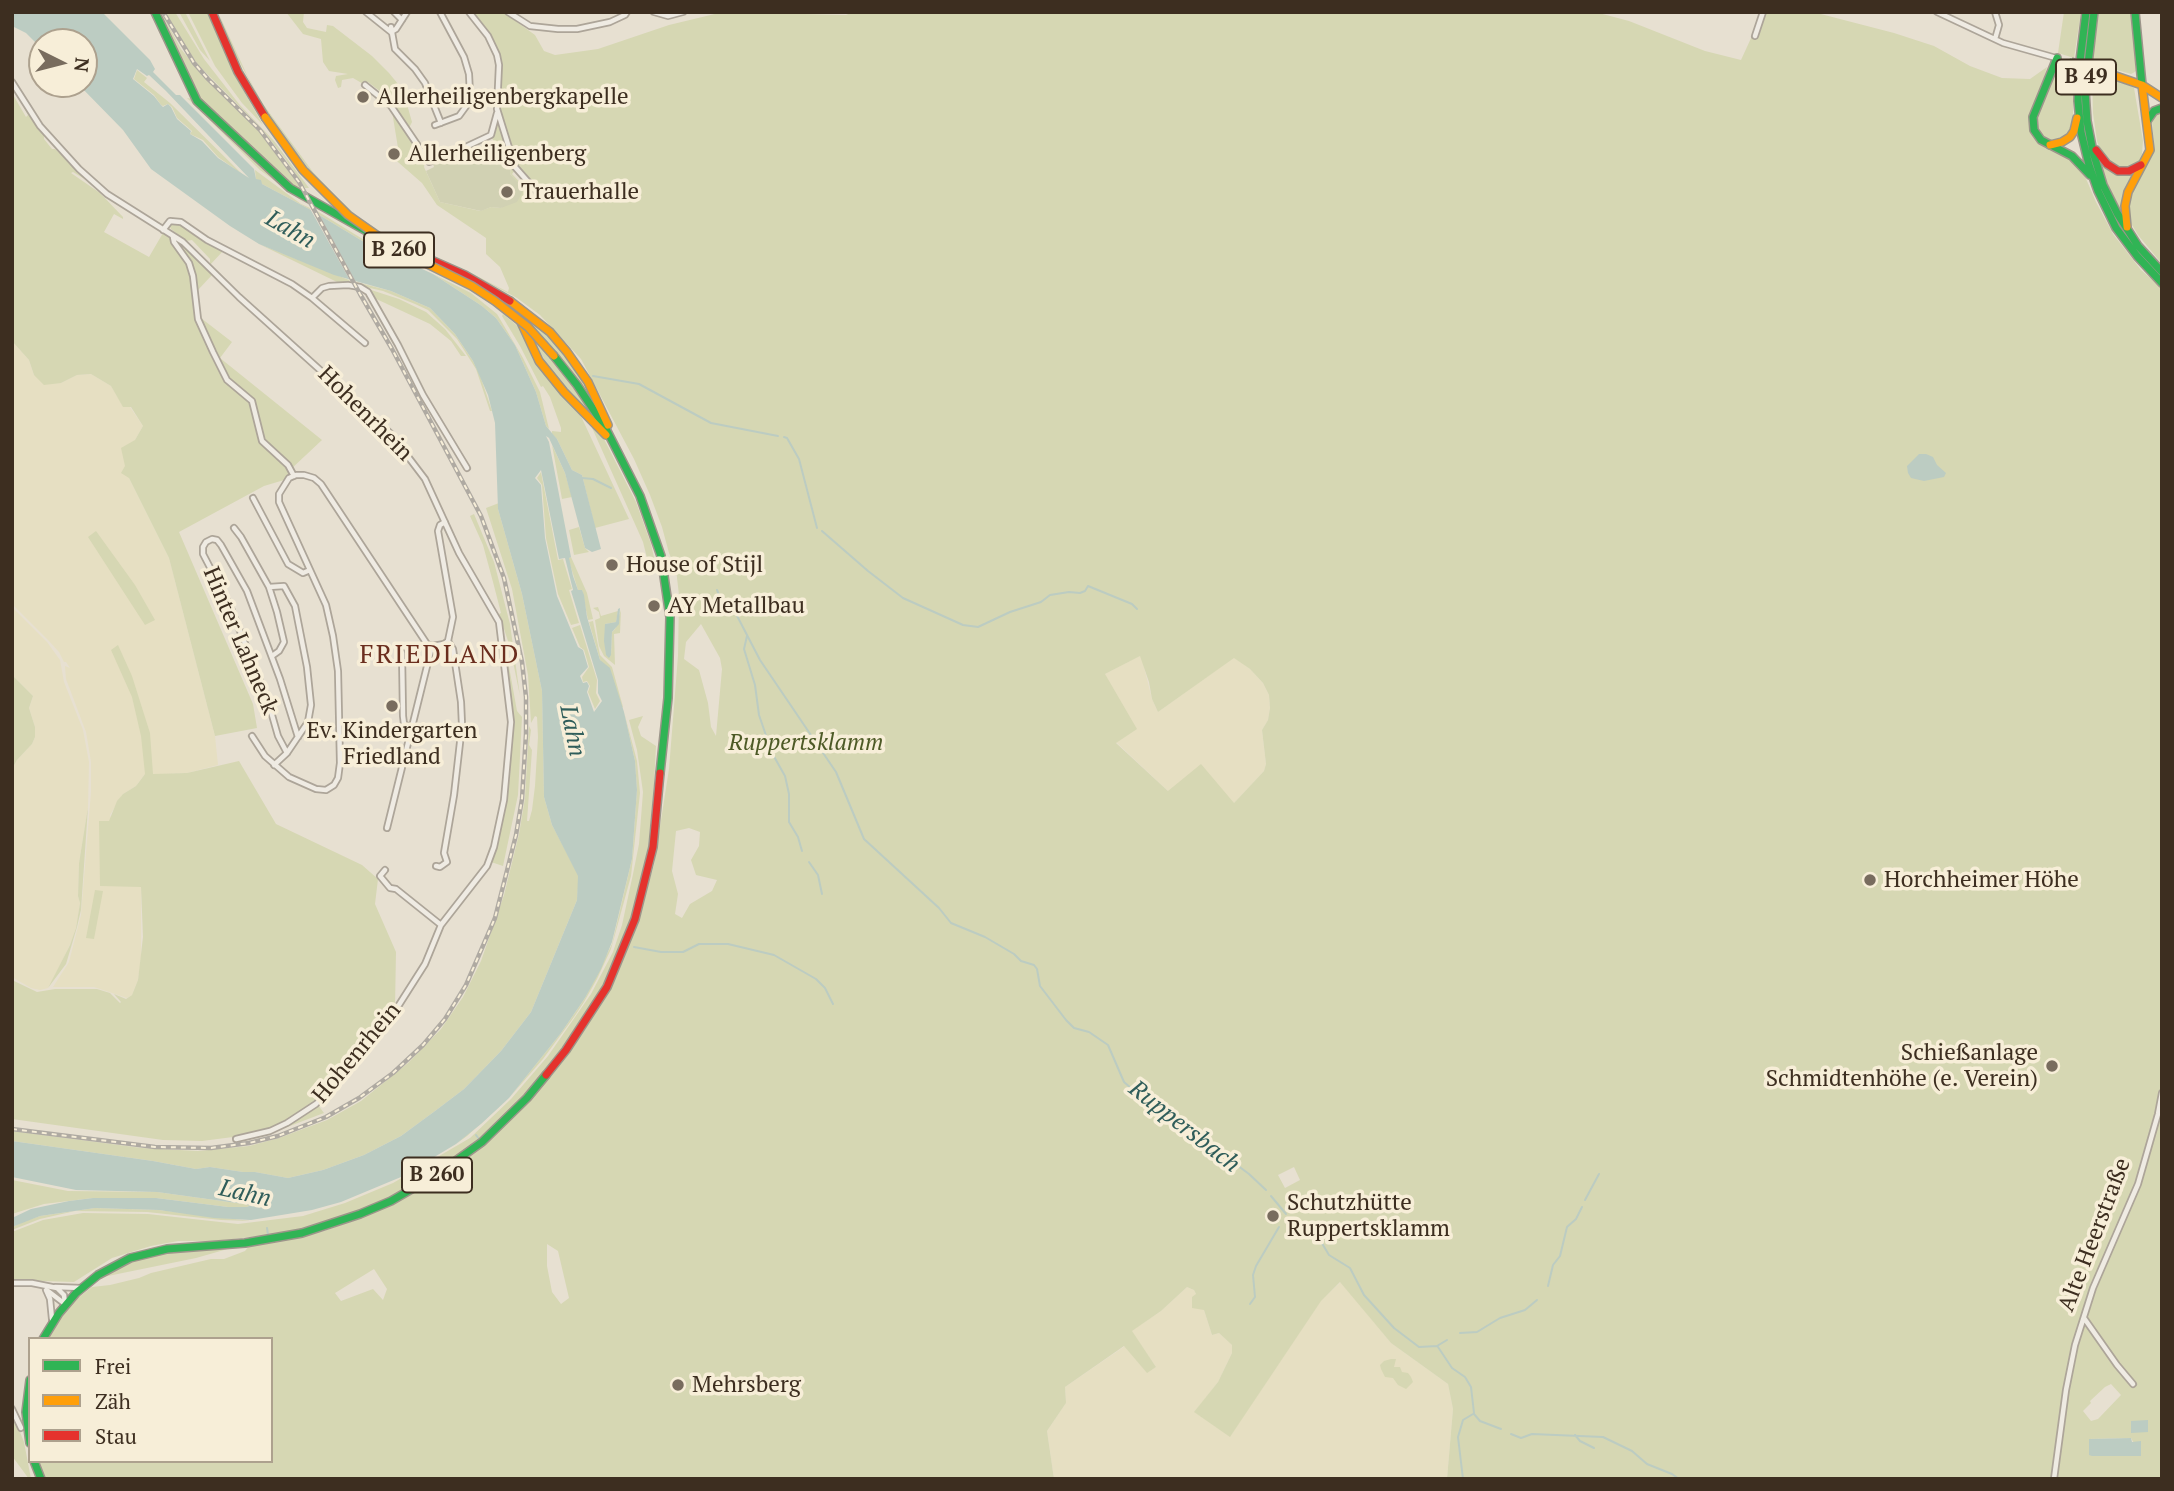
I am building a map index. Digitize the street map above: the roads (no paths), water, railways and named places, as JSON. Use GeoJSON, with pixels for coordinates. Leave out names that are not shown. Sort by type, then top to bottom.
{"type":"FeatureCollection","features":[{"type":"Feature","properties":{"kind":"main road"},"geometry":{"type":"LineString","coordinates":[[155,12],[197,101],[290,188],[355,225],[465,275],[510,301]]}},
{"type":"Feature","properties":{"kind":"main road","name":"B 260"},"geometry":{"type":"LineString","coordinates":[[44,1337],[65,1304],[108,1269],[141,1255],[179,1247],[245,1242],[302,1233],[360,1214],[411,1190],[459,1160],[504,1123],[548,1074],[594,1008],[617,965],[627,942],[648,871],[660,785],[670,665],[667,588],[661,556],[640,496],[613,442],[587,399],[528,327],[472,286],[395,248],[348,215],[303,170],[265,117],[238,72],[212,12]]}},
{"type":"Feature","properties":{"kind":"main road","name":"B 49"},"geometry":{"type":"LineString","coordinates":[[2086,12],[2078,69],[2078,110],[2085,152],[2103,203],[2120,233],[2162,283]]}},
{"type":"Feature","properties":{"kind":"main road","name":"B 49"},"geometry":{"type":"LineString","coordinates":[[2094,12],[2085,80],[2090,141],[2108,194],[2128,232],[2162,272]]}},
{"type":"Feature","properties":{"kind":"main road"},"geometry":{"type":"LineString","coordinates":[[2128,232],[2126,197],[2148,157],[2150,146],[2135,12]]}},
{"type":"Feature","properties":{"kind":"main road"},"geometry":{"type":"LineString","coordinates":[[2093,179],[2076,159],[2036,136],[2033,121],[2057,58],[2142,85],[2162,98]]}},
{"type":"Feature","properties":{"kind":"main road"},"geometry":{"type":"LineString","coordinates":[[2147,121],[2154,111],[2162,107]]}},
{"type":"Feature","properties":{"kind":"main road"},"geometry":{"type":"LineString","coordinates":[[2049,145],[2062,142],[2072,135],[2078,110]]}},
{"type":"Feature","properties":{"kind":"main road"},"geometry":{"type":"LineString","coordinates":[[2090,141],[2101,159],[2114,169],[2129,171],[2143,164]]}},
{"type":"Feature","properties":{"kind":"main road","name":"B 260"},"geometry":{"type":"LineString","coordinates":[[510,301],[550,332],[578,366],[603,411],[613,442]]}},
{"type":"Feature","properties":{"kind":"main road","name":"B 260"},"geometry":{"type":"LineString","coordinates":[[510,301],[539,361],[564,392],[613,442]]}},
{"type":"Feature","properties":{"kind":"main road"},"geometry":{"type":"LineString","coordinates":[[28,1396],[28,1428]]}},
{"type":"Feature","properties":{"kind":"street"},"geometry":{"type":"LineString","coordinates":[[366,12],[391,29],[397,29],[407,12]]}},
{"type":"Feature","properties":{"kind":"street"},"geometry":{"type":"LineString","coordinates":[[394,12],[402,20]]}},
{"type":"Feature","properties":{"kind":"street"},"geometry":{"type":"LineString","coordinates":[[435,125],[458,116],[464,110],[469,100],[470,84],[464,57],[440,12]]}},
{"type":"Feature","properties":{"kind":"street"},"geometry":{"type":"LineString","coordinates":[[365,86],[391,106],[429,162],[491,135],[498,109],[499,65],[488,36],[469,12]]}},
{"type":"Feature","properties":{"kind":"street"},"geometry":{"type":"LineString","coordinates":[[508,12],[530,27],[577,29],[610,22],[627,12]]}},
{"type":"Feature","properties":{"kind":"street"},"geometry":{"type":"LineString","coordinates":[[654,12],[668,16],[683,12]]}},
{"type":"Feature","properties":{"kind":"street"},"geometry":{"type":"LineString","coordinates":[[1755,36],[1763,12]]}},
{"type":"Feature","properties":{"kind":"street"},"geometry":{"type":"LineString","coordinates":[[1937,12],[1995,40],[2057,58]]}},
{"type":"Feature","properties":{"kind":"street"},"geometry":{"type":"LineString","coordinates":[[1995,12],[1999,25],[1995,40]]}},
{"type":"Feature","properties":{"kind":"street"},"geometry":{"type":"LineString","coordinates":[[391,29],[396,50],[425,83],[441,123]]}},
{"type":"Feature","properties":{"kind":"street","name":"Hohenrhein"},"geometry":{"type":"LineString","coordinates":[[12,82],[40,126],[79,169],[107,194],[183,242],[239,297],[390,433],[425,479],[459,553],[498,617],[511,722],[504,800],[487,866],[442,925],[425,964],[397,1008],[335,1085],[316,1104],[287,1124],[236,1139]]}},
{"type":"Feature","properties":{"kind":"street"},"geometry":{"type":"LineString","coordinates":[[498,109],[515,167],[538,193]]}},
{"type":"Feature","properties":{"kind":"street"},"geometry":{"type":"LineString","coordinates":[[163,230],[170,220],[181,222],[207,240],[292,284],[365,343]]}},
{"type":"Feature","properties":{"kind":"street"},"geometry":{"type":"LineString","coordinates":[[173,236],[174,242],[190,263],[198,319],[213,352],[227,380],[252,401],[262,440],[288,466],[293,476]]}},
{"type":"Feature","properties":{"kind":"street"},"geometry":{"type":"LineString","coordinates":[[312,298],[322,288],[329,286],[348,285],[368,292],[423,395],[467,468]]}},
{"type":"Feature","properties":{"kind":"street"},"geometry":{"type":"LineString","coordinates":[[252,736],[274,765],[289,777],[316,789],[326,790],[334,785],[338,778],[338,671],[330,619],[279,502],[283,485],[293,476],[304,475],[321,484],[427,644],[432,646],[448,641]]}},
{"type":"Feature","properties":{"kind":"street"},"geometry":{"type":"LineString","coordinates":[[253,498],[288,564],[303,573],[310,570]]}},
{"type":"Feature","properties":{"kind":"street"},"geometry":{"type":"LineString","coordinates":[[436,866],[440,867],[447,862],[444,853],[462,725],[453,649],[448,641],[453,617],[438,531],[440,525],[445,522]]}},
{"type":"Feature","properties":{"kind":"street","name":"Hinter Lahneck"},"geometry":{"type":"LineString","coordinates":[[234,528],[268,587],[284,642],[272,656]]}},
{"type":"Feature","properties":{"kind":"street","name":"Hinter Lahneck"},"geometry":{"type":"LineString","coordinates":[[287,753],[278,736],[268,701],[230,606],[204,554],[203,547],[212,539],[221,545],[247,592],[272,656],[298,737]]}},
{"type":"Feature","properties":{"kind":"street","name":"Hinter Lahneck"},"geometry":{"type":"LineString","coordinates":[[268,587],[284,586],[295,606],[305,657],[311,714],[287,753],[274,765]]}},
{"type":"Feature","properties":{"kind":"street"},"geometry":{"type":"LineString","coordinates":[[387,828],[432,646]]}},
{"type":"Feature","properties":{"kind":"street"},"geometry":{"type":"LineString","coordinates":[[402,653],[404,724],[412,728]]}},
{"type":"Feature","properties":{"kind":"street"},"geometry":{"type":"LineString","coordinates":[[385,870],[380,876],[390,888],[396,889],[442,925]]}},
{"type":"Feature","properties":{"kind":"street","name":"Alte Heerstraße"},"geometry":{"type":"LineString","coordinates":[[2054,1479],[2071,1359],[2093,1289],[2138,1184],[2162,1093]]}},
{"type":"Feature","properties":{"kind":"street"},"geometry":{"type":"LineString","coordinates":[[12,1283],[83,1288]]}},
{"type":"Feature","properties":{"kind":"street"},"geometry":{"type":"LineString","coordinates":[[46,1287],[61,1291],[65,1304]]}},
{"type":"Feature","properties":{"kind":"street"},"geometry":{"type":"LineString","coordinates":[[46,1287],[52,1308],[52,1324]]}},
{"type":"Feature","properties":{"kind":"street"},"geometry":{"type":"LineString","coordinates":[[2084,1317],[2133,1384]]}},
{"type":"Feature","properties":{"kind":"street"},"geometry":{"type":"LineString","coordinates":[[12,1409],[21,1428]]}},
{"type":"Feature","properties":{"kind":"water","name":"Lahn"},"geometry":{"type":"Polygon","coordinates":[[[12,12],[102,12],[150,60],[155,69],[153,72],[176,95],[180,95],[254,169],[256,179],[261,180],[262,184],[364,242],[433,274],[496,318],[515,345],[536,392],[546,426],[557,439],[572,470],[582,475],[601,549],[592,552],[585,548],[565,473],[546,436],[573,576],[578,590],[582,590],[584,595],[587,617],[600,660],[610,668],[635,761],[637,790],[632,859],[612,942],[601,969],[561,1033],[509,1098],[481,1124],[456,1144],[401,1177],[341,1202],[312,1210],[251,1220],[159,1210],[95,1208],[40,1216],[12,1227],[12,1218],[31,1209],[93,1198],[156,1198],[228,1207],[251,1205],[157,1192],[76,1190],[12,1177],[12,1141],[196,1169],[210,1167],[288,1178],[323,1170],[364,1155],[401,1136],[464,1089],[501,1051],[531,1012],[577,900],[578,876],[552,825],[544,797],[542,691],[522,594],[498,509],[495,423],[488,395],[473,361],[455,334],[430,308],[391,291],[334,275],[259,244],[151,169],[123,130],[92,98],[98,98],[98,28],[28,28],[28,35],[12,26],[12,12]],[[137,69],[133,79],[163,107],[168,104],[177,119],[191,131],[190,134],[202,141],[218,158],[249,178],[166,91],[137,69]],[[541,470],[535,478],[541,485],[545,538],[557,596],[578,647],[583,650],[588,667],[580,676],[583,683],[587,682],[589,686],[587,692],[594,712],[602,701],[598,693],[598,680],[571,591],[573,590],[565,558],[559,559],[541,470]]]}},
{"type":"Feature","properties":{"kind":"water"},"geometry":{"type":"Polygon","coordinates":[[[1919,454],[1933,457],[1946,473],[1944,477],[1924,481],[1911,478],[1907,466],[1919,454]]]}},
{"type":"Feature","properties":{"kind":"water"},"geometry":{"type":"Polygon","coordinates":[[[620,608],[619,624],[612,632],[609,658],[604,641],[605,624],[616,622],[620,608]]]}},
{"type":"Feature","properties":{"kind":"water"},"geometry":{"type":"Polygon","coordinates":[[[1141,1091],[1161,1101],[1163,1110],[1155,1114],[1136,1099],[1141,1091]]]}},
{"type":"Feature","properties":{"kind":"water"},"geometry":{"type":"Polygon","coordinates":[[[2148,1420],[2148,1432],[2131,1433],[2131,1421],[2148,1420]]]}},
{"type":"Feature","properties":{"kind":"water"},"geometry":{"type":"Polygon","coordinates":[[[2131,1438],[2132,1442],[2141,1441],[2141,1456],[2089,1455],[2089,1439],[2131,1438]]]}},
{"type":"Feature","properties":{"kind":"waterway"},"geometry":{"type":"LineString","coordinates":[[593,376],[639,384],[711,423],[778,436]]}},
{"type":"Feature","properties":{"kind":"waterway"},"geometry":{"type":"LineString","coordinates":[[784,437],[799,459],[817,528]]}},
{"type":"Feature","properties":{"kind":"waterway","name":"Ruppersbach"},"geometry":{"type":"LineString","coordinates":[[582,478],[593,479],[611,488]]}},
{"type":"Feature","properties":{"kind":"waterway"},"geometry":{"type":"LineString","coordinates":[[822,531],[903,598],[963,625],[978,627],[1010,612],[1041,602],[1050,595],[1080,593],[1088,586],[1132,604],[1137,609]]}},
{"type":"Feature","properties":{"kind":"waterway","name":"Ruppersbach"},"geometry":{"type":"LineString","coordinates":[[717,590],[720,597],[734,610],[760,660],[836,772],[864,839],[939,908],[951,923],[985,937],[1021,961],[1034,965],[1040,986],[1066,1020],[1074,1028],[1089,1032],[1108,1045],[1124,1082],[1139,1095]]}},
{"type":"Feature","properties":{"kind":"waterway"},"geometry":{"type":"LineString","coordinates":[[747,636],[744,649],[755,685],[759,715],[772,753],[785,776],[789,794],[789,822],[802,851]]}},
{"type":"Feature","properties":{"kind":"waterway"},"geometry":{"type":"LineString","coordinates":[[809,862],[818,875],[822,894]]}},
{"type":"Feature","properties":{"kind":"waterway"},"geometry":{"type":"LineString","coordinates":[[634,947],[661,952],[683,952],[699,944],[728,944],[774,955],[816,979],[825,988],[833,1004]]}},
{"type":"Feature","properties":{"kind":"waterway","name":"Ruppersbach"},"geometry":{"type":"LineString","coordinates":[[1162,1109],[1249,1174],[1266,1190]]}},
{"type":"Feature","properties":{"kind":"waterway"},"geometry":{"type":"LineString","coordinates":[[476,1135],[479,1139]]}},
{"type":"Feature","properties":{"kind":"waterway"},"geometry":{"type":"LineString","coordinates":[[1585,1200],[1599,1174]]}},
{"type":"Feature","properties":{"kind":"waterway","name":"Ruppersbach"},"geometry":{"type":"LineString","coordinates":[[1271,1196],[1286,1214]]}},
{"type":"Feature","properties":{"kind":"waterway"},"geometry":{"type":"LineString","coordinates":[[1548,1286],[1553,1265],[1560,1256],[1567,1227],[1576,1219],[1582,1207]]}},
{"type":"Feature","properties":{"kind":"waterway","name":"Ruppersbach"},"geometry":{"type":"LineString","coordinates":[[1294,1220],[1318,1236]]}},
{"type":"Feature","properties":{"kind":"waterway"},"geometry":{"type":"LineString","coordinates":[[1250,1304],[1255,1297],[1253,1275],[1256,1266],[1279,1227]]}},
{"type":"Feature","properties":{"kind":"waterway"},"geometry":{"type":"LineString","coordinates":[[267,1228],[268,1235]]}},
{"type":"Feature","properties":{"kind":"waterway","name":"Ruppersbach"},"geometry":{"type":"LineString","coordinates":[[1320,1240],[1329,1255],[1350,1268],[1364,1295],[1394,1328],[1419,1347],[1437,1346],[1447,1340]]}},
{"type":"Feature","properties":{"kind":"waterway"},"geometry":{"type":"LineString","coordinates":[[1460,1333],[1477,1332],[1500,1318],[1525,1310],[1537,1300]]}},
{"type":"Feature","properties":{"kind":"waterway","name":"Ruppersbach"},"geometry":{"type":"LineString","coordinates":[[1438,1347],[1452,1368],[1465,1377],[1471,1387],[1474,1413]]}},
{"type":"Feature","properties":{"kind":"waterway","name":"Ruppersbach"},"geometry":{"type":"LineString","coordinates":[[1463,1479],[1458,1437],[1463,1420],[1473,1414]]}},
{"type":"Feature","properties":{"kind":"waterway"},"geometry":{"type":"LineString","coordinates":[[1474,1414],[1480,1421],[1501,1429]]}},
{"type":"Feature","properties":{"kind":"waterway"},"geometry":{"type":"LineString","coordinates":[[1511,1434],[1521,1438],[1532,1434],[1603,1437],[1632,1451],[1647,1464],[1679,1479]]}},
{"type":"Feature","properties":{"kind":"waterway"},"geometry":{"type":"LineString","coordinates":[[1575,1435],[1580,1441],[1594,1448]]}},
{"type":"Feature","properties":{"kind":"railway"},"geometry":{"type":"LineString","coordinates":[[12,1129],[155,1147],[211,1148],[278,1136],[326,1117],[359,1098],[393,1073],[423,1045],[445,1019],[466,985],[495,918],[516,835],[522,799],[526,734],[522,662],[504,578],[481,516],[299,182],[260,130],[194,63],[163,12]]}},
{"type":"Feature","properties":{"kind":"place","name":"Allerheiligenbergkapelle"},"geometry":{"type":"Point","coordinates":[363,97]}},
{"type":"Feature","properties":{"kind":"place","name":"Allerheiligenberg"},"geometry":{"type":"Point","coordinates":[394,154]}},
{"type":"Feature","properties":{"kind":"place","name":"Trauerhalle"},"geometry":{"type":"Point","coordinates":[507,192]}},
{"type":"Feature","properties":{"kind":"place","name":"House of Stijl"},"geometry":{"type":"Point","coordinates":[612,565]}},
{"type":"Feature","properties":{"kind":"place","name":"AY Metallbau"},"geometry":{"type":"Point","coordinates":[654,606]}},
{"type":"Feature","properties":{"kind":"place","name":"Ev. Kindergarten Friedland"},"geometry":{"type":"Point","coordinates":[392,706]}},
{"type":"Feature","properties":{"kind":"place","name":"Horchheimer Höhe"},"geometry":{"type":"Point","coordinates":[1870,880]}},
{"type":"Feature","properties":{"kind":"place","name":"Schießanlage Schmidtenhöhe (e. Verein)"},"geometry":{"type":"Point","coordinates":[2052,1066]}},
{"type":"Feature","properties":{"kind":"place","name":"Schutzhütte Ruppertsklamm"},"geometry":{"type":"Point","coordinates":[1273,1216]}},
{"type":"Feature","properties":{"kind":"place","name":"Mehrsberg"},"geometry":{"type":"Point","coordinates":[678,1385]}},
{"type":"Feature","properties":{"kind":"district","name":"FRIEDLAND"},"geometry":{"type":"Point","coordinates":[440,656]}},
{"type":"Feature","properties":{"kind":"park label","name":"Ruppertsklamm"},"geometry":{"type":"Point","coordinates":[806,743]}}]}
